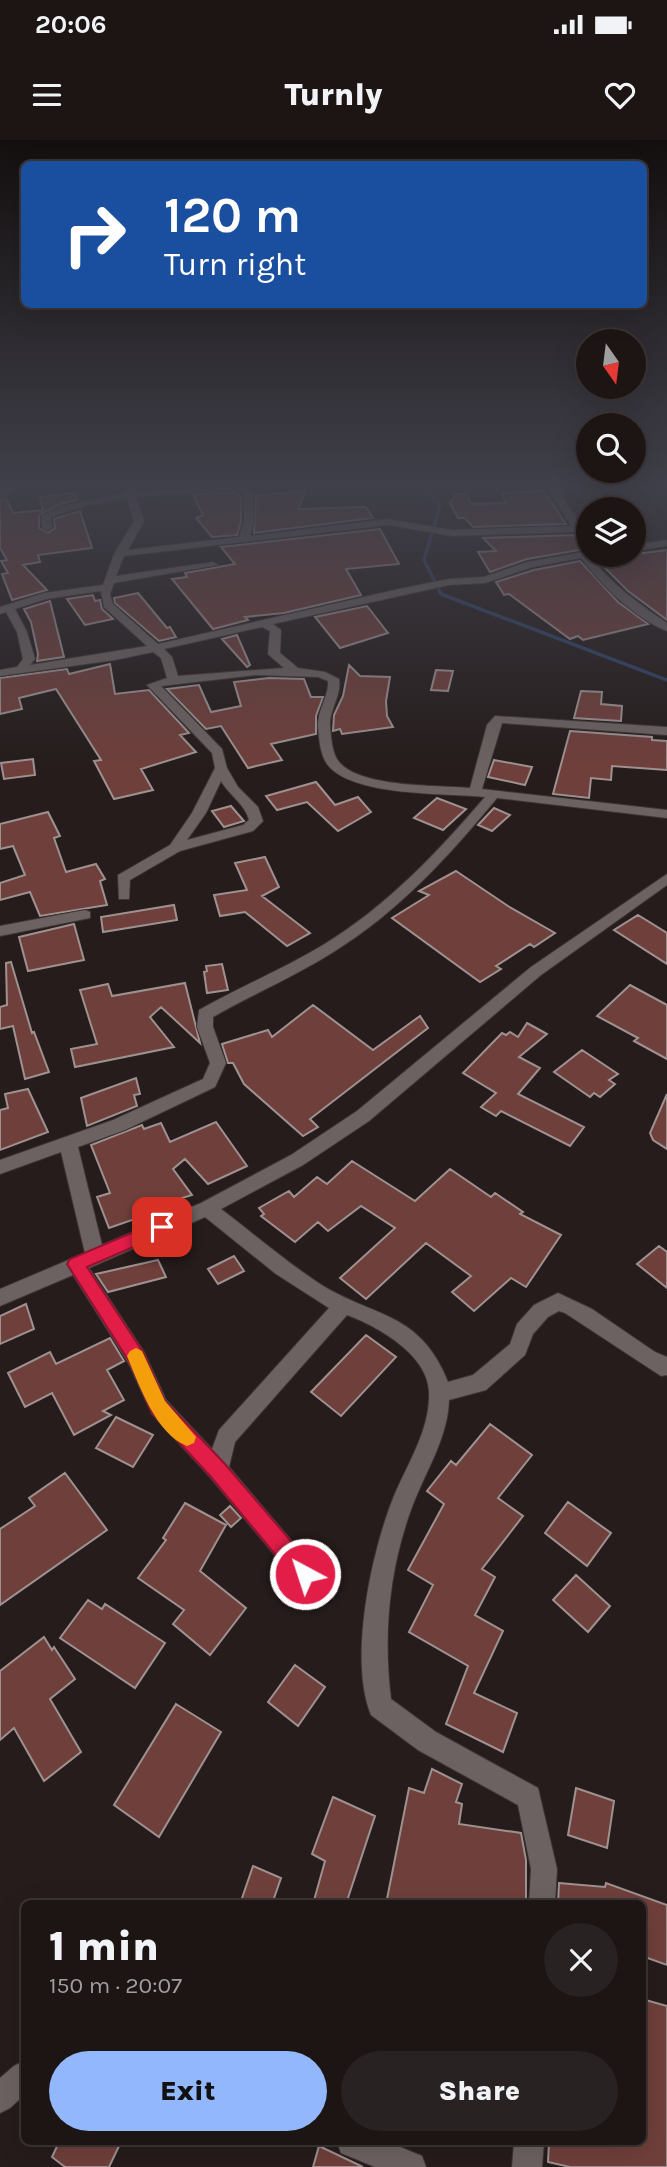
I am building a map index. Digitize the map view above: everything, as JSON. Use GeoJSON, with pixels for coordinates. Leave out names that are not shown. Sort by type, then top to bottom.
{"type":"FeatureCollection","features":[{"type":"Feature","properties":{"kind":"street"},"geometry":{"type":"LineString","coordinates":[[111,580],[104,594],[108,605],[166,657],[173,680]]}},
{"type":"Feature","properties":{"kind":"street"},"geometry":{"type":"LineString","coordinates":[[20,671],[29,659],[22,632],[5,609],[44,596],[130,580]]}},
{"type":"Feature","properties":{"kind":"street"},"geometry":{"type":"LineString","coordinates":[[0,673],[116,657],[155,646],[449,582],[486,580]]}},
{"type":"Feature","properties":{"kind":"street"},"geometry":{"type":"LineString","coordinates":[[602,580],[667,628]]}},
{"type":"Feature","properties":{"kind":"street"},"geometry":{"type":"LineString","coordinates":[[264,623],[276,630],[274,654],[295,671]]}},
{"type":"Feature","properties":{"kind":"street"},"geometry":{"type":"LineString","coordinates":[[124,896],[122,878],[175,848],[248,828],[256,821],[253,810],[232,789],[221,768],[218,752],[153,685],[173,680],[295,671],[325,674],[333,679],[335,687],[322,715],[333,763],[345,773],[362,779],[667,814]]}},
{"type":"Feature","properties":{"kind":"street"},"geometry":{"type":"LineString","coordinates":[[475,792],[493,725],[499,719],[667,731]]}},
{"type":"Feature","properties":{"kind":"street"},"geometry":{"type":"LineString","coordinates":[[175,848],[199,813],[221,768]]}},
{"type":"Feature","properties":{"kind":"street"},"geometry":{"type":"LineString","coordinates":[[0,1167],[118,1125],[209,1083],[218,1063],[205,1027],[205,1014],[329,948],[374,917],[452,844],[494,794]]}},
{"type":"Feature","properties":{"kind":"street"},"geometry":{"type":"LineString","coordinates":[[0,1298],[208,1208],[297,1160],[363,1116],[537,971],[667,878]]}},
{"type":"Feature","properties":{"kind":"street"},"geometry":{"type":"LineString","coordinates":[[0,931],[85,915]]}},
{"type":"Feature","properties":{"kind":"street"},"geometry":{"type":"LineString","coordinates":[[68,1143],[85,1260],[137,1357],[159,1407],[218,1470],[305,1574]]}},
{"type":"Feature","properties":{"kind":"street"},"geometry":{"type":"LineString","coordinates":[[208,1208],[332,1301],[394,1327],[435,1372],[440,1393],[428,1447],[401,1508],[388,1556],[374,1639],[380,1706],[427,1741],[528,1797],[544,1869],[542,1900]]}},
{"type":"Feature","properties":{"kind":"street"},"geometry":{"type":"LineString","coordinates":[[440,1393],[479,1383],[518,1349],[524,1330],[541,1311],[558,1301],[582,1311],[622,1343],[661,1367],[667,1366]]}},
{"type":"Feature","properties":{"kind":"street"},"geometry":{"type":"LineString","coordinates":[[218,1470],[226,1437],[344,1305]]}},
{"type":"Feature","properties":{"kind":"street"},"geometry":{"type":"LineString","coordinates":[[0,2098],[21,2079]]}},
{"type":"Feature","properties":{"kind":"street"},"geometry":{"type":"LineString","coordinates":[[358,2145],[411,2167]]}},
{"type":"Feature","properties":{"kind":"street"},"geometry":{"type":"LineString","coordinates":[[527,2167],[529,2145]]}},
{"type":"Feature","properties":{"kind":"building"},"geometry":{"type":"Polygon","coordinates":[[[4,580],[37,580],[47,590],[12,600],[4,580]]]}},
{"type":"Feature","properties":{"kind":"building"},"geometry":{"type":"Polygon","coordinates":[[[172,580],[352,580],[361,595],[284,613],[245,617],[248,620],[213,629],[172,580]]]}},
{"type":"Feature","properties":{"kind":"building"},"geometry":{"type":"Polygon","coordinates":[[[504,580],[597,580],[618,602],[648,624],[583,640],[578,636],[570,639],[509,594],[504,595],[496,582],[504,580]]]}},
{"type":"Feature","properties":{"kind":"building"},"geometry":{"type":"Polygon","coordinates":[[[617,580],[667,580],[667,620],[628,591],[617,580]]]}},
{"type":"Feature","properties":{"kind":"building"},"geometry":{"type":"Polygon","coordinates":[[[138,593],[176,637],[159,641],[115,603],[114,598],[138,593]]]}},
{"type":"Feature","properties":{"kind":"building"},"geometry":{"type":"Polygon","coordinates":[[[93,595],[95,601],[100,600],[102,609],[113,619],[85,625],[67,599],[93,595]]]}},
{"type":"Feature","properties":{"kind":"building"},"geometry":{"type":"Polygon","coordinates":[[[50,601],[64,657],[37,661],[31,622],[24,609],[50,601]]]}},
{"type":"Feature","properties":{"kind":"building"},"geometry":{"type":"Polygon","coordinates":[[[367,606],[388,633],[340,648],[315,617],[367,606]]]}},
{"type":"Feature","properties":{"kind":"building"},"geometry":{"type":"Polygon","coordinates":[[[237,635],[250,665],[247,667],[222,639],[237,635]]]}},
{"type":"Feature","properties":{"kind":"building"},"geometry":{"type":"Polygon","coordinates":[[[110,664],[115,694],[149,690],[189,733],[180,735],[196,752],[141,769],[153,790],[114,799],[94,761],[101,760],[56,689],[19,698],[22,709],[0,714],[0,678],[67,669],[69,674],[110,664]]]}},
{"type":"Feature","properties":{"kind":"building"},"geometry":{"type":"Polygon","coordinates":[[[349,665],[360,676],[390,677],[386,701],[387,716],[393,727],[342,734],[340,729],[333,731],[334,715],[343,696],[349,665]]]}},
{"type":"Feature","properties":{"kind":"building"},"geometry":{"type":"Polygon","coordinates":[[[436,670],[453,671],[448,691],[431,690],[436,670]]]}},
{"type":"Feature","properties":{"kind":"building"},"geometry":{"type":"Polygon","coordinates":[[[269,678],[304,679],[311,697],[323,697],[316,716],[316,734],[271,744],[282,760],[248,768],[221,726],[206,729],[167,689],[199,685],[211,712],[241,706],[234,682],[269,678]]]}},
{"type":"Feature","properties":{"kind":"building"},"geometry":{"type":"Polygon","coordinates":[[[581,691],[602,692],[601,704],[622,706],[621,721],[574,718],[581,691]]]}},
{"type":"Feature","properties":{"kind":"building"},"geometry":{"type":"Polygon","coordinates":[[[570,731],[652,737],[652,740],[667,741],[667,770],[612,766],[611,780],[591,778],[589,798],[553,794],[570,731]]]}},
{"type":"Feature","properties":{"kind":"building"},"geometry":{"type":"Polygon","coordinates":[[[33,759],[35,775],[4,779],[1,763],[33,759]]]}},
{"type":"Feature","properties":{"kind":"building"},"geometry":{"type":"Polygon","coordinates":[[[494,760],[532,767],[525,785],[488,777],[494,760]]]}},
{"type":"Feature","properties":{"kind":"building"},"geometry":{"type":"Polygon","coordinates":[[[316,782],[335,805],[358,797],[371,812],[338,831],[307,802],[277,810],[266,796],[316,782]]]}},
{"type":"Feature","properties":{"kind":"building"},"geometry":{"type":"Polygon","coordinates":[[[437,798],[466,809],[443,830],[414,818],[437,798]]]}},
{"type":"Feature","properties":{"kind":"building"},"geometry":{"type":"Polygon","coordinates":[[[231,806],[244,821],[224,827],[212,811],[231,806]]]}},
{"type":"Feature","properties":{"kind":"building"},"geometry":{"type":"Polygon","coordinates":[[[494,808],[510,815],[492,831],[478,825],[494,808]]]}},
{"type":"Feature","properties":{"kind":"building"},"geometry":{"type":"Polygon","coordinates":[[[48,812],[60,836],[54,838],[66,872],[96,864],[105,879],[100,881],[107,905],[40,916],[30,892],[0,900],[0,883],[25,875],[13,846],[0,849],[0,824],[48,812]]]}},
{"type":"Feature","properties":{"kind":"building"},"geometry":{"type":"Polygon","coordinates":[[[265,857],[279,887],[262,896],[310,933],[287,946],[245,912],[220,916],[214,895],[247,890],[235,863],[265,857]]]}},
{"type":"Feature","properties":{"kind":"building"},"geometry":{"type":"Polygon","coordinates":[[[456,871],[555,933],[534,947],[530,944],[496,966],[501,969],[480,982],[392,918],[429,895],[419,891],[456,871]]]}},
{"type":"Feature","properties":{"kind":"building"},"geometry":{"type":"Polygon","coordinates":[[[174,905],[177,920],[103,932],[101,917],[174,905]]]}},
{"type":"Feature","properties":{"kind":"building"},"geometry":{"type":"Polygon","coordinates":[[[638,915],[667,933],[667,964],[614,930],[638,915]]]}},
{"type":"Feature","properties":{"kind":"building"},"geometry":{"type":"Polygon","coordinates":[[[74,924],[84,960],[28,971],[19,937],[74,924]]]}},
{"type":"Feature","properties":{"kind":"building"},"geometry":{"type":"Polygon","coordinates":[[[11,962],[32,1033],[34,1032],[49,1072],[25,1079],[13,1026],[0,1029],[0,1007],[7,1005],[6,963],[11,962]]]}},
{"type":"Feature","properties":{"kind":"building"},"geometry":{"type":"Polygon","coordinates":[[[222,964],[228,990],[207,993],[204,972],[207,971],[206,966],[222,964]]]}},
{"type":"Feature","properties":{"kind":"building"},"geometry":{"type":"Polygon","coordinates":[[[185,983],[200,1043],[161,1007],[150,1017],[174,1047],[75,1067],[71,1049],[97,1044],[80,990],[108,984],[112,996],[185,983]]]}},
{"type":"Feature","properties":{"kind":"building"},"geometry":{"type":"Polygon","coordinates":[[[630,985],[667,1005],[667,1059],[634,1041],[638,1038],[597,1016],[630,985]]]}},
{"type":"Feature","properties":{"kind":"building"},"geometry":{"type":"Polygon","coordinates":[[[313,1005],[373,1050],[420,1016],[428,1028],[310,1119],[318,1127],[303,1136],[244,1084],[233,1063],[228,1063],[222,1044],[268,1030],[272,1037],[313,1005]]]}},
{"type":"Feature","properties":{"kind":"building"},"geometry":{"type":"Polygon","coordinates":[[[527,1023],[547,1034],[519,1057],[540,1068],[518,1094],[584,1127],[570,1146],[501,1111],[496,1116],[481,1107],[496,1093],[463,1073],[502,1033],[506,1035],[510,1032],[518,1037],[527,1023]]]}},
{"type":"Feature","properties":{"kind":"building"},"geometry":{"type":"Polygon","coordinates":[[[582,1050],[618,1074],[609,1080],[615,1084],[600,1097],[594,1093],[590,1097],[554,1072],[582,1050]]]}},
{"type":"Feature","properties":{"kind":"building"},"geometry":{"type":"Polygon","coordinates":[[[136,1078],[140,1094],[134,1095],[137,1106],[87,1126],[81,1098],[136,1078]]]}},
{"type":"Feature","properties":{"kind":"building"},"geometry":{"type":"Polygon","coordinates":[[[28,1089],[48,1132],[0,1150],[0,1110],[8,1108],[5,1094],[28,1089]]]}},
{"type":"Feature","properties":{"kind":"building"},"geometry":{"type":"Polygon","coordinates":[[[667,1094],[667,1149],[653,1140],[650,1133],[667,1094]]]}},
{"type":"Feature","properties":{"kind":"building"},"geometry":{"type":"Polygon","coordinates":[[[216,1122],[247,1166],[208,1184],[185,1159],[173,1169],[192,1195],[156,1206],[158,1211],[109,1228],[97,1197],[110,1193],[91,1145],[142,1125],[144,1129],[161,1123],[170,1142],[216,1122]]]}},
{"type":"Feature","properties":{"kind":"building"},"geometry":{"type":"Polygon","coordinates":[[[352,1161],[415,1201],[450,1169],[491,1197],[495,1193],[523,1212],[520,1214],[561,1235],[526,1287],[511,1278],[474,1311],[452,1292],[471,1276],[426,1243],[366,1299],[340,1278],[395,1228],[361,1206],[328,1231],[318,1222],[295,1242],[261,1216],[264,1214],[259,1208],[289,1191],[294,1197],[317,1177],[327,1184],[352,1161]]]}},
{"type":"Feature","properties":{"kind":"building"},"geometry":{"type":"Polygon","coordinates":[[[659,1246],[667,1252],[667,1288],[637,1264],[659,1246]]]}},
{"type":"Feature","properties":{"kind":"building"},"geometry":{"type":"Polygon","coordinates":[[[234,1256],[244,1271],[218,1284],[208,1269],[234,1256]]]}},
{"type":"Feature","properties":{"kind":"building"},"geometry":{"type":"Polygon","coordinates":[[[158,1260],[166,1277],[108,1292],[96,1274],[158,1260]]]}},
{"type":"Feature","properties":{"kind":"building"},"geometry":{"type":"Polygon","coordinates":[[[26,1304],[34,1329],[0,1344],[0,1316],[26,1304]]]}},
{"type":"Feature","properties":{"kind":"building"},"geometry":{"type":"Polygon","coordinates":[[[366,1335],[396,1357],[341,1416],[311,1392],[366,1335]]]}},
{"type":"Feature","properties":{"kind":"building"},"geometry":{"type":"Polygon","coordinates":[[[110,1338],[124,1361],[107,1370],[124,1400],[103,1411],[111,1415],[74,1435],[52,1393],[25,1407],[8,1373],[50,1352],[56,1364],[110,1338]]]}},
{"type":"Feature","properties":{"kind":"building"},"geometry":{"type":"Polygon","coordinates":[[[116,1417],[153,1435],[133,1467],[96,1448],[116,1417]]]}},
{"type":"Feature","properties":{"kind":"building"},"geometry":{"type":"Polygon","coordinates":[[[490,1424],[532,1455],[498,1498],[523,1516],[482,1569],[495,1577],[475,1615],[503,1631],[474,1693],[517,1713],[503,1752],[446,1724],[468,1666],[409,1632],[433,1585],[408,1570],[444,1504],[427,1491],[451,1461],[456,1465],[490,1424]]]}},
{"type":"Feature","properties":{"kind":"building"},"geometry":{"type":"Polygon","coordinates":[[[65,1473],[107,1530],[0,1605],[0,1529],[35,1506],[29,1498],[65,1473]]]}},
{"type":"Feature","properties":{"kind":"building"},"geometry":{"type":"Polygon","coordinates":[[[568,1502],[611,1533],[587,1566],[545,1533],[568,1502]]]}},
{"type":"Feature","properties":{"kind":"building"},"geometry":{"type":"Polygon","coordinates":[[[185,1503],[226,1525],[200,1571],[246,1608],[210,1655],[173,1624],[184,1610],[138,1578],[166,1540],[163,1538],[185,1503]]]}},
{"type":"Feature","properties":{"kind":"building"},"geometry":{"type":"Polygon","coordinates":[[[230,1506],[241,1518],[231,1527],[220,1515],[230,1506]]]}},
{"type":"Feature","properties":{"kind":"building"},"geometry":{"type":"Polygon","coordinates":[[[576,1575],[610,1606],[588,1632],[553,1600],[576,1575]]]}},
{"type":"Feature","properties":{"kind":"building"},"geometry":{"type":"Polygon","coordinates":[[[88,1600],[102,1609],[105,1604],[165,1643],[135,1688],[60,1638],[88,1600]]]}},
{"type":"Feature","properties":{"kind":"building"},"geometry":{"type":"Polygon","coordinates":[[[44,1637],[52,1650],[54,1647],[75,1679],[50,1699],[81,1752],[44,1781],[14,1728],[0,1740],[0,1671],[44,1637]]]}},
{"type":"Feature","properties":{"kind":"building"},"geometry":{"type":"Polygon","coordinates":[[[295,1665],[325,1687],[298,1726],[268,1702],[295,1665]]]}},
{"type":"Feature","properties":{"kind":"building"},"geometry":{"type":"Polygon","coordinates":[[[176,1704],[221,1732],[159,1837],[114,1805],[176,1704]]]}},
{"type":"Feature","properties":{"kind":"building"},"geometry":{"type":"Polygon","coordinates":[[[432,1769],[462,1784],[456,1802],[462,1804],[459,1824],[521,1833],[526,1860],[526,1900],[387,1900],[409,1788],[424,1793],[432,1769]]]}},
{"type":"Feature","properties":{"kind":"building"},"geometry":{"type":"Polygon","coordinates":[[[576,1788],[614,1801],[607,1848],[568,1835],[576,1788]]]}},
{"type":"Feature","properties":{"kind":"building"},"geometry":{"type":"Polygon","coordinates":[[[333,1797],[375,1816],[347,1900],[314,1900],[325,1861],[312,1854],[333,1797]]]}},
{"type":"Feature","properties":{"kind":"building"},"geometry":{"type":"Polygon","coordinates":[[[253,1866],[281,1878],[273,1900],[241,1900],[253,1866]]]}},
{"type":"Feature","properties":{"kind":"building"},"geometry":{"type":"Polygon","coordinates":[[[559,1883],[605,1887],[606,1883],[667,1905],[667,1965],[646,1957],[646,1900],[558,1900],[559,1883]]]}},
{"type":"Feature","properties":{"kind":"building"},"geometry":{"type":"Polygon","coordinates":[[[646,2000],[667,2006],[667,2167],[570,2167],[548,2162],[549,2145],[646,2145],[646,2000]]]}},
{"type":"Feature","properties":{"kind":"building"},"geometry":{"type":"Polygon","coordinates":[[[58,2145],[120,2145],[109,2167],[65,2167],[52,2157],[58,2145]]]}},
{"type":"Feature","properties":{"kind":"building"},"geometry":{"type":"Polygon","coordinates":[[[319,2146],[363,2167],[313,2167],[319,2146]]]}},
{"type":"Feature","properties":{"kind":"waterway"},"geometry":{"type":"LineString","coordinates":[[434,580],[441,594],[667,680]]}},
{"type":"Feature","properties":{"kind":"slow traffic"},"geometry":{"type":"LineString","coordinates":[[136,1356],[159,1407],[187,1437]]}},
{"type":"Feature","properties":{"kind":"route"},"geometry":{"type":"LineString","coordinates":[[162,1227],[76,1264],[137,1357],[159,1407],[218,1470],[305,1574]]}}]}
